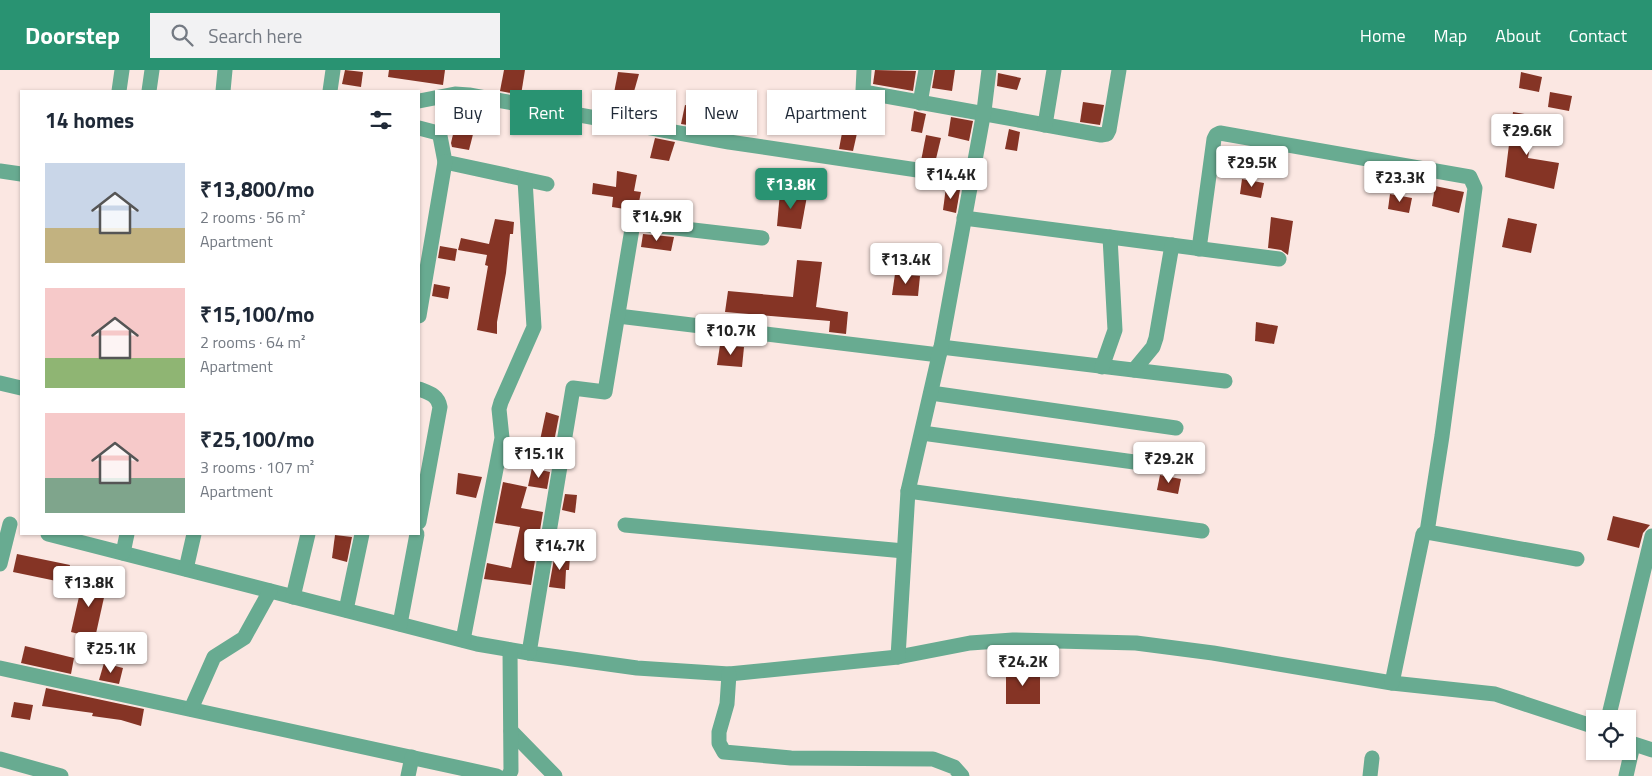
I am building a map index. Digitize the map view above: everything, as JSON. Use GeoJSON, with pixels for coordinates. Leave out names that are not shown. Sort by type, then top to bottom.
{"type":"FeatureCollection","features":[{"type":"Feature","properties":{"kind":"street"},"geometry":{"type":"LineString","coordinates":[[119,90],[122,70]]}},
{"type":"Feature","properties":{"kind":"street"},"geometry":{"type":"LineString","coordinates":[[149,90],[152,70]]}},
{"type":"Feature","properties":{"kind":"street"},"geometry":{"type":"LineString","coordinates":[[223,90],[225,70]]}},
{"type":"Feature","properties":{"kind":"street"},"geometry":{"type":"LineString","coordinates":[[330,90],[333,70]]}},
{"type":"Feature","properties":{"kind":"street"},"geometry":{"type":"LineString","coordinates":[[864,70],[863,90],[869,93],[1045,125],[1107,134],[1119,70]]}},
{"type":"Feature","properties":{"kind":"street"},"geometry":{"type":"LineString","coordinates":[[920,103],[926,70]]}},
{"type":"Feature","properties":{"kind":"street"},"geometry":{"type":"LineString","coordinates":[[898,658],[908,490],[940,351],[983,114],[989,70]]}},
{"type":"Feature","properties":{"kind":"street"},"geometry":{"type":"LineString","coordinates":[[1045,125],[1054,70]]}},
{"type":"Feature","properties":{"kind":"street"},"geometry":{"type":"LineString","coordinates":[[420,101],[455,94],[469,95],[729,142],[971,178]]}},
{"type":"Feature","properties":{"kind":"street"},"geometry":{"type":"LineString","coordinates":[[420,128],[438,133],[445,162],[420,310]]}},
{"type":"Feature","properties":{"kind":"street"},"geometry":{"type":"LineString","coordinates":[[1199,249],[1214,139],[1220,133],[1470,177],[1475,188],[1442,436],[1427,532],[1421,537],[1392,683]]}},
{"type":"Feature","properties":{"kind":"street"},"geometry":{"type":"LineString","coordinates":[[445,162],[547,184]]}},
{"type":"Feature","properties":{"kind":"street"},"geometry":{"type":"LineString","coordinates":[[0,171],[20,174]]}},
{"type":"Feature","properties":{"kind":"street"},"geometry":{"type":"LineString","coordinates":[[463,640],[502,438],[501,402],[534,327],[525,180]]}},
{"type":"Feature","properties":{"kind":"street"},"geometry":{"type":"LineString","coordinates":[[964,218],[1279,260]]}},
{"type":"Feature","properties":{"kind":"street"},"geometry":{"type":"LineString","coordinates":[[528,654],[573,388],[606,392],[633,223],[762,238]]}},
{"type":"Feature","properties":{"kind":"street"},"geometry":{"type":"LineString","coordinates":[[1102,367],[1115,330],[1110,237]]}},
{"type":"Feature","properties":{"kind":"street"},"geometry":{"type":"LineString","coordinates":[[1134,370],[1153,348],[1172,245]]}},
{"type":"Feature","properties":{"kind":"street"},"geometry":{"type":"LineString","coordinates":[[618,316],[1225,381]]}},
{"type":"Feature","properties":{"kind":"street"},"geometry":{"type":"LineString","coordinates":[[0,383],[20,388]]}},
{"type":"Feature","properties":{"kind":"street"},"geometry":{"type":"LineString","coordinates":[[420,389],[434,396],[439,401],[440,407],[420,517]]}},
{"type":"Feature","properties":{"kind":"street"},"geometry":{"type":"LineString","coordinates":[[931,393],[1176,428]]}},
{"type":"Feature","properties":{"kind":"street"},"geometry":{"type":"LineString","coordinates":[[922,433],[1149,464]]}},
{"type":"Feature","properties":{"kind":"street"},"geometry":{"type":"LineString","coordinates":[[908,490],[1202,531]]}},
{"type":"Feature","properties":{"kind":"street"},"geometry":{"type":"LineString","coordinates":[[0,564],[10,524]]}},
{"type":"Feature","properties":{"kind":"street"},"geometry":{"type":"LineString","coordinates":[[625,525],[904,551]]}},
{"type":"Feature","properties":{"kind":"street"},"geometry":{"type":"LineString","coordinates":[[1427,532],[1577,559]]}},
{"type":"Feature","properties":{"kind":"street"},"geometry":{"type":"LineString","coordinates":[[52,535],[463,640],[528,654],[637,668],[729,674],[898,658],[970,643],[1013,640],[1136,643],[1212,653],[1392,683],[1495,694],[1586,724]]}},
{"type":"Feature","properties":{"kind":"street"},"geometry":{"type":"LineString","coordinates":[[123,553],[128,535]]}},
{"type":"Feature","properties":{"kind":"street"},"geometry":{"type":"LineString","coordinates":[[186,569],[194,535]]}},
{"type":"Feature","properties":{"kind":"street"},"geometry":{"type":"LineString","coordinates":[[293,597],[308,535]]}},
{"type":"Feature","properties":{"kind":"street"},"geometry":{"type":"LineString","coordinates":[[346,610],[362,535]]}},
{"type":"Feature","properties":{"kind":"street"},"geometry":{"type":"LineString","coordinates":[[400,624],[416,535]]}},
{"type":"Feature","properties":{"kind":"street"},"geometry":{"type":"LineString","coordinates":[[1610,710],[1652,536]]}},
{"type":"Feature","properties":{"kind":"street"},"geometry":{"type":"LineString","coordinates":[[191,709],[214,658],[244,638],[270,591]]}},
{"type":"Feature","properties":{"kind":"street"},"geometry":{"type":"LineString","coordinates":[[508,776],[511,771],[510,650]]}},
{"type":"Feature","properties":{"kind":"street"},"geometry":{"type":"LineString","coordinates":[[0,668],[497,776]]}},
{"type":"Feature","properties":{"kind":"street"},"geometry":{"type":"LineString","coordinates":[[729,674],[727,704],[719,732],[719,743],[724,752],[791,758],[933,759],[954,767],[962,776]]}},
{"type":"Feature","properties":{"kind":"street"},"geometry":{"type":"LineString","coordinates":[[511,731],[555,776]]}},
{"type":"Feature","properties":{"kind":"street"},"geometry":{"type":"LineString","coordinates":[[1636,745],[1652,750]]}},
{"type":"Feature","properties":{"kind":"street"},"geometry":{"type":"LineString","coordinates":[[408,776],[412,757]]}},
{"type":"Feature","properties":{"kind":"street"},"geometry":{"type":"LineString","coordinates":[[1370,776],[1372,758]]}},
{"type":"Feature","properties":{"kind":"street"},"geometry":{"type":"LineString","coordinates":[[0,760],[61,776]]}},
{"type":"Feature","properties":{"kind":"street"},"geometry":{"type":"LineString","coordinates":[[1626,776],[1628,760]]}},
{"type":"Feature","properties":{"kind":"building"},"geometry":{"type":"Polygon","coordinates":[[[345,70],[363,72],[361,87],[342,84],[345,70]]]}},
{"type":"Feature","properties":{"kind":"building"},"geometry":{"type":"Polygon","coordinates":[[[389,70],[445,70],[443,85],[388,77],[389,70]]]}},
{"type":"Feature","properties":{"kind":"building"},"geometry":{"type":"Polygon","coordinates":[[[504,70],[525,70],[522,90],[510,90],[510,93],[500,91],[504,70]]]}},
{"type":"Feature","properties":{"kind":"building"},"geometry":{"type":"Polygon","coordinates":[[[875,70],[916,71],[913,91],[873,84],[875,70]]]}},
{"type":"Feature","properties":{"kind":"building"},"geometry":{"type":"Polygon","coordinates":[[[935,70],[955,70],[952,91],[932,88],[935,70]]]}},
{"type":"Feature","properties":{"kind":"building"},"geometry":{"type":"Polygon","coordinates":[[[618,72],[639,74],[634,90],[615,90],[618,72]]]}},
{"type":"Feature","properties":{"kind":"building"},"geometry":{"type":"Polygon","coordinates":[[[1521,72],[1542,77],[1539,92],[1519,88],[1521,72]]]}},
{"type":"Feature","properties":{"kind":"building"},"geometry":{"type":"Polygon","coordinates":[[[998,73],[1021,78],[1017,90],[997,86],[998,73]]]}},
{"type":"Feature","properties":{"kind":"building"},"geometry":{"type":"Polygon","coordinates":[[[1550,92],[1572,96],[1569,111],[1548,107],[1550,92]]]}},
{"type":"Feature","properties":{"kind":"building"},"geometry":{"type":"Polygon","coordinates":[[[1083,102],[1104,105],[1100,125],[1080,122],[1083,102]]]}},
{"type":"Feature","properties":{"kind":"building"},"geometry":{"type":"Polygon","coordinates":[[[685,105],[686,105],[686,125],[681,124],[685,105]]]}},
{"type":"Feature","properties":{"kind":"building"},"geometry":{"type":"Polygon","coordinates":[[[914,111],[926,114],[922,133],[911,131],[914,111]]]}},
{"type":"Feature","properties":{"kind":"building"},"geometry":{"type":"Polygon","coordinates":[[[1513,112],[1535,116],[1528,158],[1559,163],[1554,189],[1505,177],[1513,112]]]}},
{"type":"Feature","properties":{"kind":"building"},"geometry":{"type":"Polygon","coordinates":[[[951,117],[973,121],[969,141],[948,136],[951,117]]]}},
{"type":"Feature","properties":{"kind":"building"},"geometry":{"type":"Polygon","coordinates":[[[1009,129],[1020,132],[1017,151],[1005,149],[1009,129]]]}},
{"type":"Feature","properties":{"kind":"building"},"geometry":{"type":"Polygon","coordinates":[[[453,135],[473,135],[469,150],[452,147],[453,135]]]}},
{"type":"Feature","properties":{"kind":"building"},"geometry":{"type":"Polygon","coordinates":[[[842,135],[857,135],[853,151],[839,149],[842,135]]]}},
{"type":"Feature","properties":{"kind":"building"},"geometry":{"type":"Polygon","coordinates":[[[926,135],[941,138],[935,163],[921,161],[926,135]]]}},
{"type":"Feature","properties":{"kind":"building"},"geometry":{"type":"Polygon","coordinates":[[[655,138],[675,142],[669,161],[650,158],[655,138]]]}},
{"type":"Feature","properties":{"kind":"building"},"geometry":{"type":"Polygon","coordinates":[[[617,171],[637,175],[634,191],[641,192],[639,202],[632,200],[631,210],[612,207],[613,197],[592,194],[593,183],[616,187],[617,171]]]}},
{"type":"Feature","properties":{"kind":"building"},"geometry":{"type":"Polygon","coordinates":[[[1242,179],[1264,183],[1261,198],[1240,194],[1242,179]]]}},
{"type":"Feature","properties":{"kind":"building"},"geometry":{"type":"Polygon","coordinates":[[[1435,186],[1464,192],[1459,213],[1432,206],[1435,186]]]}},
{"type":"Feature","properties":{"kind":"building"},"geometry":{"type":"Polygon","coordinates":[[[946,187],[960,190],[956,213],[943,210],[946,187]]]}},
{"type":"Feature","properties":{"kind":"building"},"geometry":{"type":"Polygon","coordinates":[[[780,192],[807,196],[801,229],[777,226],[780,192]]]}},
{"type":"Feature","properties":{"kind":"building"},"geometry":{"type":"Polygon","coordinates":[[[1390,194],[1412,198],[1409,213],[1388,209],[1390,194]]]}},
{"type":"Feature","properties":{"kind":"building"},"geometry":{"type":"Polygon","coordinates":[[[1271,217],[1293,221],[1288,255],[1281,250],[1268,248],[1271,217]]]}},
{"type":"Feature","properties":{"kind":"building"},"geometry":{"type":"Polygon","coordinates":[[[1508,218],[1537,224],[1531,253],[1502,247],[1508,218]]]}},
{"type":"Feature","properties":{"kind":"building"},"geometry":{"type":"Polygon","coordinates":[[[495,219],[514,222],[513,234],[510,234],[506,273],[497,322],[497,334],[477,330],[488,266],[485,265],[487,255],[458,250],[461,238],[489,244],[495,219]]]}},
{"type":"Feature","properties":{"kind":"building"},"geometry":{"type":"Polygon","coordinates":[[[643,234],[674,237],[671,251],[641,247],[643,234]]]}},
{"type":"Feature","properties":{"kind":"building"},"geometry":{"type":"Polygon","coordinates":[[[440,246],[457,249],[455,261],[438,258],[440,246]]]}},
{"type":"Feature","properties":{"kind":"building"},"geometry":{"type":"Polygon","coordinates":[[[797,260],[822,262],[816,307],[848,312],[846,334],[829,332],[830,321],[725,312],[728,291],[793,297],[797,260]]]}},
{"type":"Feature","properties":{"kind":"building"},"geometry":{"type":"Polygon","coordinates":[[[895,274],[920,276],[918,296],[892,295],[895,274]]]}},
{"type":"Feature","properties":{"kind":"building"},"geometry":{"type":"Polygon","coordinates":[[[434,284],[450,287],[448,299],[432,296],[434,284]]]}},
{"type":"Feature","properties":{"kind":"building"},"geometry":{"type":"Polygon","coordinates":[[[1256,322],[1278,326],[1274,344],[1255,341],[1256,322]]]}},
{"type":"Feature","properties":{"kind":"building"},"geometry":{"type":"Polygon","coordinates":[[[720,345],[744,347],[742,367],[717,365],[720,345]]]}},
{"type":"Feature","properties":{"kind":"building"},"geometry":{"type":"Polygon","coordinates":[[[546,412],[559,416],[553,447],[539,445],[546,412]]]}},
{"type":"Feature","properties":{"kind":"building"},"geometry":{"type":"Polygon","coordinates":[[[532,468],[550,472],[547,489],[528,486],[532,468]]]}},
{"type":"Feature","properties":{"kind":"building"},"geometry":{"type":"Polygon","coordinates":[[[458,473],[482,477],[476,498],[456,494],[458,473]]]}},
{"type":"Feature","properties":{"kind":"building"},"geometry":{"type":"Polygon","coordinates":[[[1160,475],[1181,479],[1178,494],[1157,490],[1160,475]]]}},
{"type":"Feature","properties":{"kind":"building"},"geometry":{"type":"Polygon","coordinates":[[[503,482],[527,487],[521,508],[543,512],[531,585],[484,579],[487,563],[511,568],[520,527],[495,523],[503,482]]]}},
{"type":"Feature","properties":{"kind":"building"},"geometry":{"type":"Polygon","coordinates":[[[565,494],[577,495],[575,513],[562,510],[565,494]]]}},
{"type":"Feature","properties":{"kind":"building"},"geometry":{"type":"Polygon","coordinates":[[[1613,516],[1650,525],[1643,533],[1639,548],[1607,540],[1613,516]]]}},
{"type":"Feature","properties":{"kind":"building"},"geometry":{"type":"Polygon","coordinates":[[[335,535],[352,537],[347,562],[332,558],[335,535]]]}},
{"type":"Feature","properties":{"kind":"building"},"geometry":{"type":"Polygon","coordinates":[[[555,553],[570,557],[569,570],[566,570],[565,589],[549,587],[555,553]]]}},
{"type":"Feature","properties":{"kind":"building"},"geometry":{"type":"Polygon","coordinates":[[[17,554],[70,565],[66,583],[13,572],[17,554]]]}},
{"type":"Feature","properties":{"kind":"building"},"geometry":{"type":"Polygon","coordinates":[[[83,579],[107,584],[95,638],[71,632],[83,579]]]}},
{"type":"Feature","properties":{"kind":"building"},"geometry":{"type":"Polygon","coordinates":[[[25,646],[74,658],[71,674],[21,663],[25,646]]]}},
{"type":"Feature","properties":{"kind":"building"},"geometry":{"type":"Polygon","coordinates":[[[104,663],[123,668],[119,684],[99,680],[104,663]]]}},
{"type":"Feature","properties":{"kind":"building"},"geometry":{"type":"Polygon","coordinates":[[[1040,670],[1040,704],[1006,704],[1006,671],[1040,670]]]}},
{"type":"Feature","properties":{"kind":"building"},"geometry":{"type":"Polygon","coordinates":[[[46,688],[144,709],[141,726],[121,720],[92,716],[93,713],[42,706],[46,688]]]}},
{"type":"Feature","properties":{"kind":"building"},"geometry":{"type":"Polygon","coordinates":[[[14,702],[33,705],[30,720],[11,717],[14,702]]]}}]}
